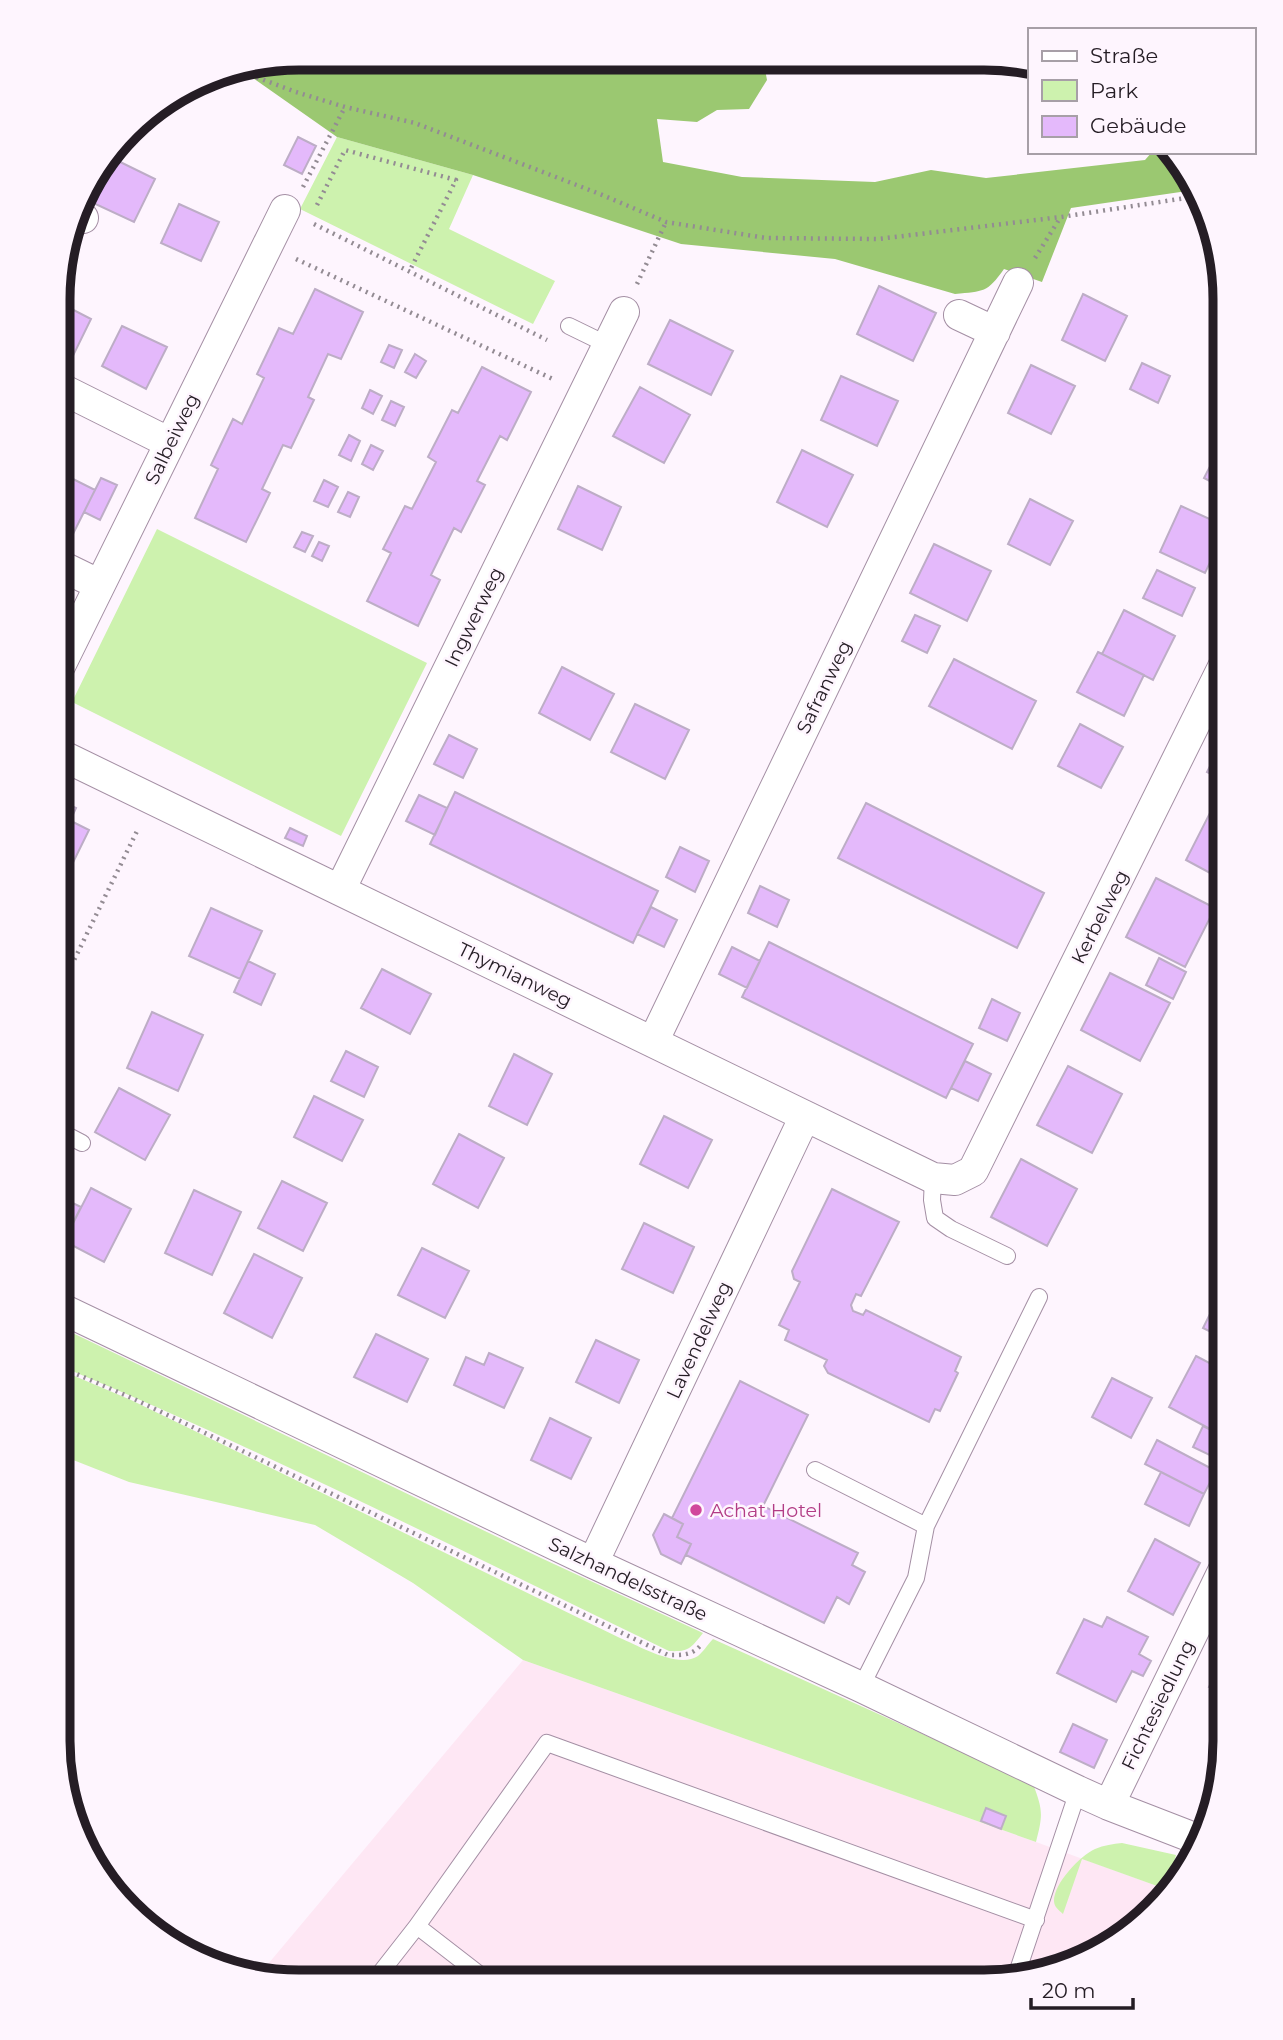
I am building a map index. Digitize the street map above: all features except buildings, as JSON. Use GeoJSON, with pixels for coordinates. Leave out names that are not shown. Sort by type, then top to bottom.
{"type":"FeatureCollection","features":[{"type":"Feature","properties":{"kind":"street","name":"Salbeiweg"},"geometry":{"type":"LineString","coordinates":[[70,646],[268,246],[295,214]]}},
{"type":"Feature","properties":{"kind":"street","name":"Safranweg"},"geometry":{"type":"LineString","coordinates":[[653,1042],[1018,283]]}},
{"type":"Feature","properties":{"kind":"street","name":"Ingwerweg"},"geometry":{"type":"LineString","coordinates":[[340,890],[624,312]]}},
{"type":"Feature","properties":{"kind":"street"},"geometry":{"type":"LineString","coordinates":[[959,314],[995,331]]}},
{"type":"Feature","properties":{"kind":"street"},"geometry":{"type":"LineString","coordinates":[[70,393],[170,443]]}},
{"type":"Feature","properties":{"kind":"street"},"geometry":{"type":"LineString","coordinates":[[70,570],[100,585]]}},
{"type":"Feature","properties":{"kind":"street","name":"Kerbelweg"},"geometry":{"type":"LineString","coordinates":[[933,1178],[955,1180],[973,1171],[1213,687]]}},
{"type":"Feature","properties":{"kind":"street","name":"Thymianweg"},"geometry":{"type":"LineString","coordinates":[[70,759],[933,1178]]}},
{"type":"Feature","properties":{"kind":"street","name":"Lavendelweg"},"geometry":{"type":"LineString","coordinates":[[593,1563],[804,1116]]}},
{"type":"Feature","properties":{"kind":"street","name":"Salzhandelsstraße"},"geometry":{"type":"LineString","coordinates":[[70,1313],[1078,1791],[1192,1837]]}},
{"type":"Feature","properties":{"kind":"street","name":"Fichtesiedlung"},"geometry":{"type":"LineString","coordinates":[[1109,1805],[1213,1592]]}},
{"type":"Feature","properties":{"kind":"lane"},"geometry":{"type":"LineString","coordinates":[[569,326],[603,355]]}},
{"type":"Feature","properties":{"kind":"lane"},"geometry":{"type":"LineString","coordinates":[[70,1137],[82,1143]]}},
{"type":"Feature","properties":{"kind":"lane"},"geometry":{"type":"LineString","coordinates":[[933,1178],[935,1218],[951,1229],[1007,1256]]}},
{"type":"Feature","properties":{"kind":"lane"},"geometry":{"type":"LineString","coordinates":[[861,1687],[916,1578],[926,1526],[1039,1297]]}},
{"type":"Feature","properties":{"kind":"lane"},"geometry":{"type":"LineString","coordinates":[[816,1470],[926,1526]]}},
{"type":"Feature","properties":{"kind":"lane"},"geometry":{"type":"LineString","coordinates":[[382,1970],[417,1926],[547,1742],[1035,1920]]}},
{"type":"Feature","properties":{"kind":"lane"},"geometry":{"type":"LineString","coordinates":[[1019,1967],[1078,1791]]}},
{"type":"Feature","properties":{"kind":"lane"},"geometry":{"type":"LineString","coordinates":[[417,1926],[474,1970]]}},
{"type":"Feature","properties":{"kind":"path"},"geometry":{"type":"LineString","coordinates":[[252,75],[345,107],[415,123],[666,222],[766,238],[878,239],[1061,217],[1189,198]]}},
{"type":"Feature","properties":{"kind":"path"},"geometry":{"type":"LineString","coordinates":[[295,214],[345,107]]}},
{"type":"Feature","properties":{"kind":"path"},"geometry":{"type":"LineString","coordinates":[[295,214],[345,150],[456,180],[409,272]]}},
{"type":"Feature","properties":{"kind":"path"},"geometry":{"type":"LineString","coordinates":[[295,214],[409,272],[603,355]]}},
{"type":"Feature","properties":{"kind":"path"},"geometry":{"type":"LineString","coordinates":[[1018,283],[1061,217]]}},
{"type":"Feature","properties":{"kind":"path"},"geometry":{"type":"LineString","coordinates":[[624,312],[666,222]]}},
{"type":"Feature","properties":{"kind":"path"},"geometry":{"type":"LineString","coordinates":[[268,246],[584,394]]}},
{"type":"Feature","properties":{"kind":"path"},"geometry":{"type":"LineString","coordinates":[[70,968],[152,800]]}},
{"type":"Feature","properties":{"kind":"path"},"geometry":{"type":"LineString","coordinates":[[70,1371],[132,1398],[668,1655],[694,1652],[704,1642],[715,1619]]}},
{"type":"Feature","properties":{"kind":"shaded area"},"geometry":{"type":"Polygon","coordinates":[[[523,1660],[1160,1887],[1124,1923],[1099,1939],[1058,1958],[1014,1968],[299,1970],[265,1967],[523,1660]]]}},
{"type":"Feature","properties":{"kind":"green space"},"geometry":{"type":"Polygon","coordinates":[[[299,70],[765,70],[767,80],[749,109],[717,110],[697,122],[657,119],[663,162],[742,177],[875,182],[931,170],[986,178],[1145,160],[1150,154],[1161,154],[1186,191],[1071,208],[1042,282],[1004,269],[989,287],[955,294],[835,259],[681,244],[473,175],[337,137],[250,76],[299,70]]]}},
{"type":"Feature","properties":{"kind":"green space"},"geometry":{"type":"Polygon","coordinates":[[[337,137],[473,175],[449,229],[555,281],[533,324],[300,209],[337,137]]]}},
{"type":"Feature","properties":{"kind":"green space"},"geometry":{"type":"Polygon","coordinates":[[[157,529],[427,663],[341,836],[72,702],[157,529]]]}},
{"type":"Feature","properties":{"kind":"green space"},"geometry":{"type":"Polygon","coordinates":[[[70,1332],[703,1633],[689,1648],[669,1651],[289,1468],[70,1370],[70,1332]]]}},
{"type":"Feature","properties":{"kind":"green space"},"geometry":{"type":"Polygon","coordinates":[[[70,1374],[131,1400],[648,1651],[680,1660],[690,1659],[698,1656],[713,1639],[1033,1784],[1041,1813],[1036,1842],[523,1660],[413,1583],[315,1525],[129,1482],[70,1459],[70,1374]]]}},
{"type":"Feature","properties":{"kind":"green space"},"geometry":{"type":"Polygon","coordinates":[[[1122,1843],[1176,1855],[1173,1865],[1175,1866],[1160,1887],[1082,1859],[1063,1914],[1054,1901],[1058,1886],[1082,1858],[1105,1846],[1122,1843]]]}},
{"type":"Feature","properties":{"kind":"place","name":"Achat Hotel"},"geometry":{"type":"Point","coordinates":[696,1510]}}]}
